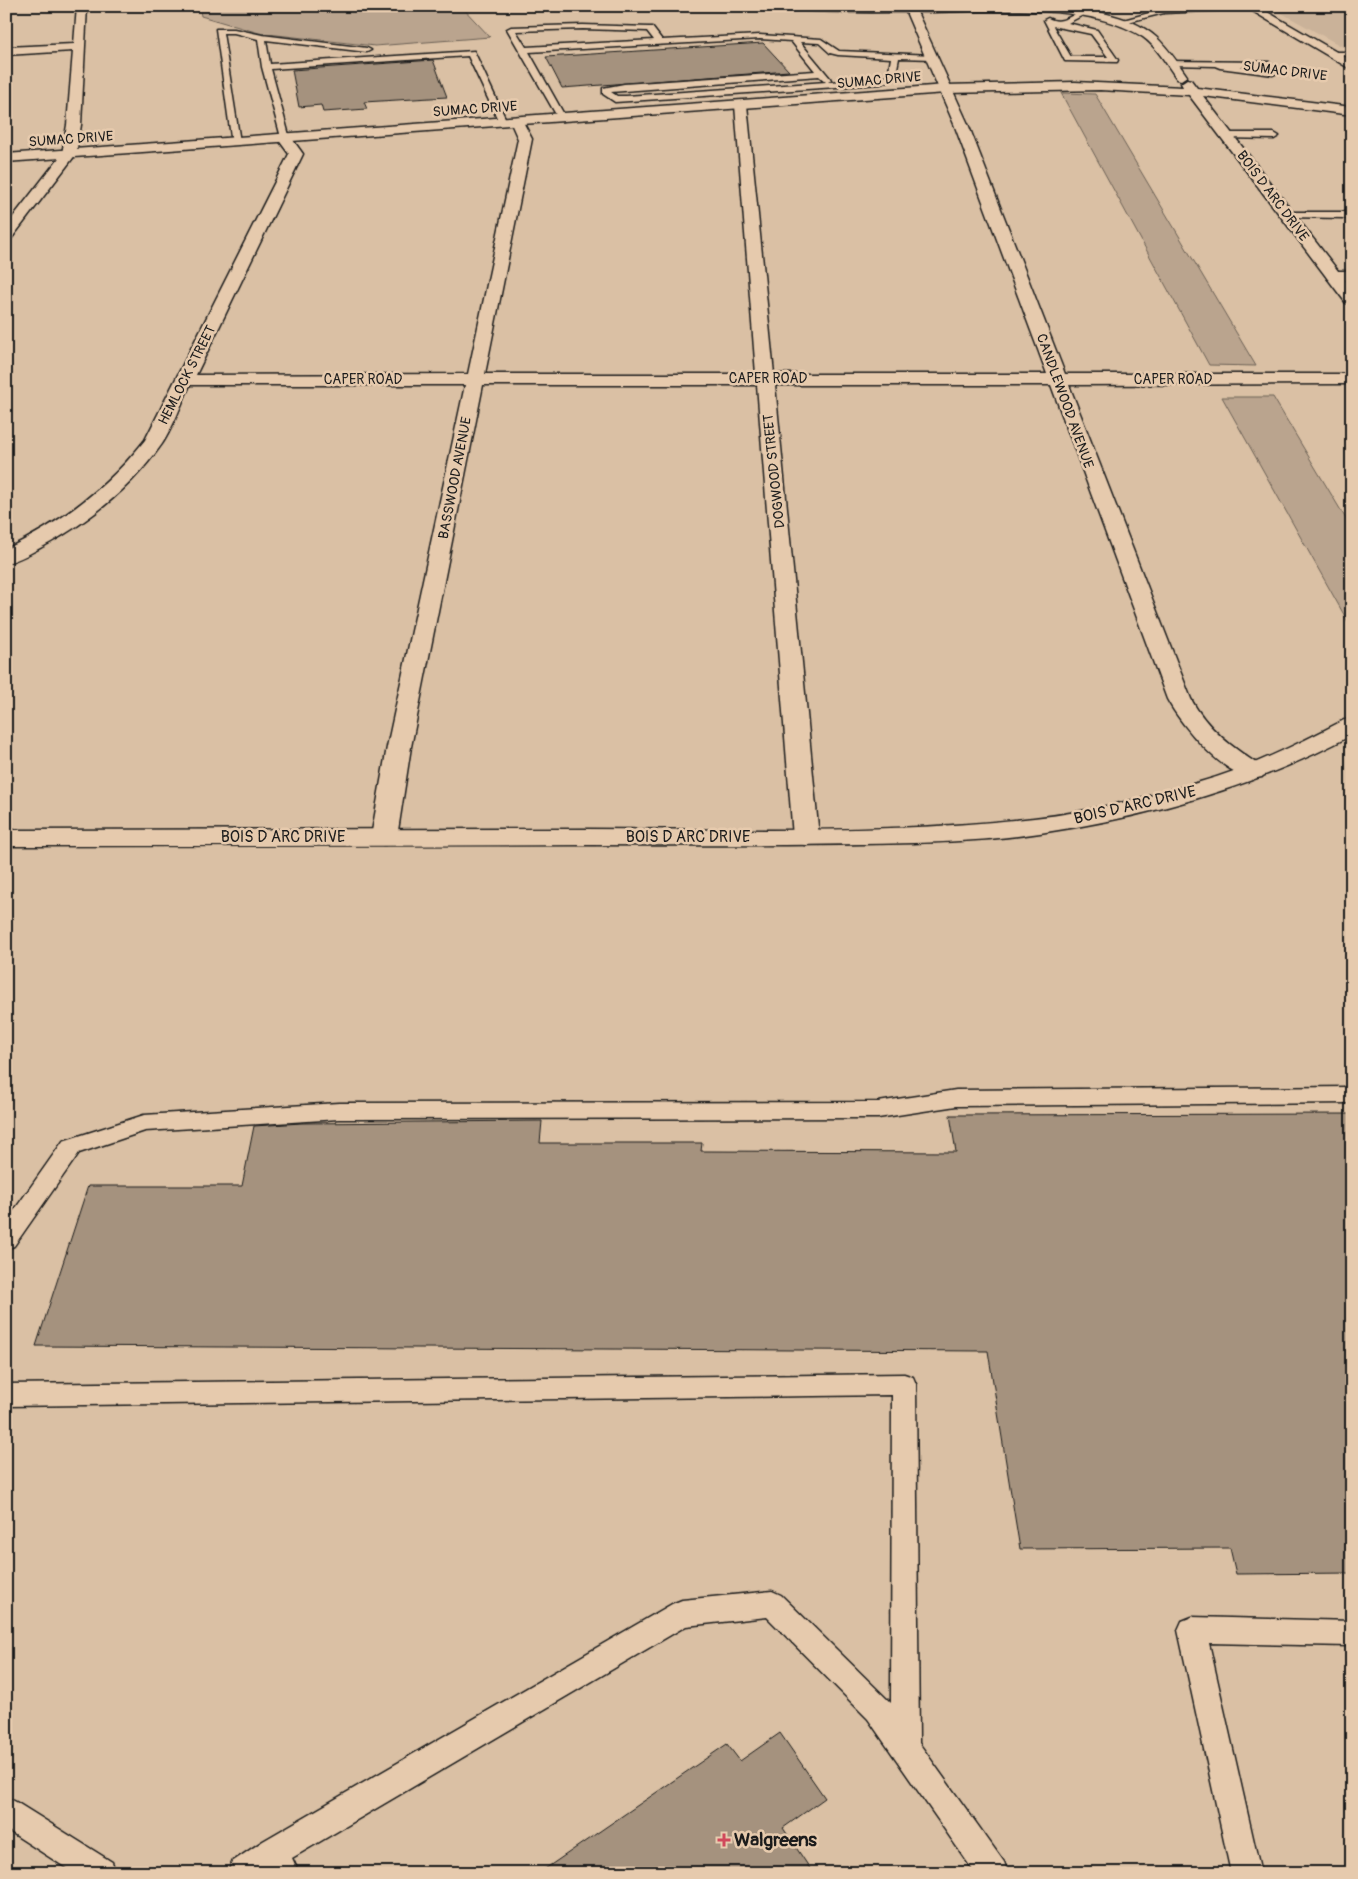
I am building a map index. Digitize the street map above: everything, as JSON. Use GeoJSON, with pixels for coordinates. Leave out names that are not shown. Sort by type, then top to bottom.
{"type":"FeatureCollection","features":[{"type":"Feature","properties":{"kind":"street"},"geometry":{"type":"LineString","coordinates":[[6,236],[69,154],[74,125],[82,6]]}},
{"type":"Feature","properties":{"kind":"street","name":"BOIS D ARC DRIVE"},"geometry":{"type":"LineString","coordinates":[[782,6],[1081,10],[1120,22],[1148,36],[1194,92],[1352,300]]}},
{"type":"Feature","properties":{"kind":"street"},"geometry":{"type":"LineString","coordinates":[[1250,7],[1352,66]]}},
{"type":"Feature","properties":{"kind":"street","name":"CANDLEWOOD AVENUE"},"geometry":{"type":"LineString","coordinates":[[909,8],[946,89],[1058,378],[1090,470],[1179,699],[1186,714],[1221,752],[1253,772]]}},
{"type":"Feature","properties":{"kind":"street"},"geometry":{"type":"LineString","coordinates":[[6,51],[79,47]]}},
{"type":"Feature","properties":{"kind":"street"},"geometry":{"type":"LineString","coordinates":[[1070,72],[1114,72]]}},
{"type":"Feature","properties":{"kind":"street","name":"SUMAC DRIVE"},"geometry":{"type":"LineString","coordinates":[[946,89],[1037,74]]}},
{"type":"Feature","properties":{"kind":"street"},"geometry":{"type":"LineString","coordinates":[[1162,74],[1197,77]]}},
{"type":"Feature","properties":{"kind":"street","name":"SUMAC DRIVE"},"geometry":{"type":"LineString","coordinates":[[1233,80],[1272,85]]}},
{"type":"Feature","properties":{"kind":"street","name":"SUMAC DRIVE"},"geometry":{"type":"LineString","coordinates":[[6,158],[562,118],[743,100],[946,89],[1058,86],[1194,92],[1352,111]]}},
{"type":"Feature","properties":{"kind":"street"},"geometry":{"type":"LineString","coordinates":[[1230,96],[1352,100]]}},
{"type":"Feature","properties":{"kind":"street","name":"DOGWOOD STREET"},"geometry":{"type":"LineString","coordinates":[[743,100],[764,378],[775,478],[806,837]]}},
{"type":"Feature","properties":{"kind":"street","name":"BASSWOOD AVENUE"},"geometry":{"type":"LineString","coordinates":[[384,837],[398,747],[522,154],[524,139],[509,121]]}},
{"type":"Feature","properties":{"kind":"street","name":"HEMLOCK STREET"},"geometry":{"type":"LineString","coordinates":[[6,557],[66,525],[104,497],[134,468],[154,441],[296,154],[285,139]]}},
{"type":"Feature","properties":{"kind":"street"},"geometry":{"type":"LineString","coordinates":[[1334,276],[1352,276]]}},
{"type":"Feature","properties":{"kind":"street","name":"CAPER ROAD"},"geometry":{"type":"LineString","coordinates":[[184,380],[475,378],[1352,379]]}},
{"type":"Feature","properties":{"kind":"street","name":"BOIS D ARC DRIVE"},"geometry":{"type":"LineString","coordinates":[[6,838],[806,837],[949,834],[1037,826],[1112,814],[1211,787],[1253,772],[1307,749],[1352,725]]}},
{"type":"Feature","properties":{"kind":"lane"},"geometry":{"type":"LineString","coordinates":[[1120,22],[1164,12],[1250,7]]}},
{"type":"Feature","properties":{"kind":"lane"},"geometry":{"type":"LineString","coordinates":[[1062,24],[1094,32],[1114,60],[1068,59],[1048,22],[1062,24],[1081,10]]}},
{"type":"Feature","properties":{"kind":"lane"},"geometry":{"type":"LineString","coordinates":[[562,118],[511,29],[583,27],[649,29],[660,43]]}},
{"type":"Feature","properties":{"kind":"lane"},"geometry":{"type":"LineString","coordinates":[[235,142],[219,31],[234,30],[262,37],[367,50]]}},
{"type":"Feature","properties":{"kind":"lane"},"geometry":{"type":"LineString","coordinates":[[262,37],[266,67],[285,139]]}},
{"type":"Feature","properties":{"kind":"lane"},"geometry":{"type":"LineString","coordinates":[[524,50],[760,37],[821,41],[838,53],[932,57]]}},
{"type":"Feature","properties":{"kind":"lane"},"geometry":{"type":"LineString","coordinates":[[793,39],[831,84]]}},
{"type":"Feature","properties":{"kind":"lane"},"geometry":{"type":"LineString","coordinates":[[444,46],[471,53],[509,121]]}},
{"type":"Feature","properties":{"kind":"lane"},"geometry":{"type":"LineString","coordinates":[[320,53],[377,50]]}},
{"type":"Feature","properties":{"kind":"lane"},"geometry":{"type":"LineString","coordinates":[[266,67],[471,53]]}},
{"type":"Feature","properties":{"kind":"lane"},"geometry":{"type":"LineString","coordinates":[[1333,54],[1352,54]]}},
{"type":"Feature","properties":{"kind":"lane"},"geometry":{"type":"LineString","coordinates":[[264,56],[273,56]]}},
{"type":"Feature","properties":{"kind":"lane"},"geometry":{"type":"LineString","coordinates":[[822,73],[613,88],[606,90],[606,92],[615,99],[743,100],[831,84],[888,80],[894,72],[895,56]]}},
{"type":"Feature","properties":{"kind":"lane"},"geometry":{"type":"LineString","coordinates":[[1171,63],[1218,63],[1266,64],[1273,73],[1220,66],[1218,63]]}},
{"type":"Feature","properties":{"kind":"lane"},"geometry":{"type":"LineString","coordinates":[[728,80],[743,100]]}},
{"type":"Feature","properties":{"kind":"lane"},"geometry":{"type":"LineString","coordinates":[[1227,136],[1274,136]]}},
{"type":"Feature","properties":{"kind":"lane"},"geometry":{"type":"LineString","coordinates":[[1288,215],[1348,215],[1352,220]]}},
{"type":"Feature","properties":{"kind":"lane"},"geometry":{"type":"LineString","coordinates":[[6,1240],[71,1147],[144,1122],[338,1110],[878,1110],[956,1098],[1352,1095]]}},
{"type":"Feature","properties":{"kind":"lane"},"geometry":{"type":"LineString","coordinates":[[6,1395],[904,1384],[905,1748]]}},
{"type":"Feature","properties":{"kind":"lane"},"geometry":{"type":"LineString","coordinates":[[243,1873],[279,1863],[682,1613],[772,1604],[878,1709],[993,1873]]}},
{"type":"Feature","properties":{"kind":"lane"},"geometry":{"type":"LineString","coordinates":[[1246,1873],[1192,1630],[1349,1633]]}},
{"type":"Feature","properties":{"kind":"lane"},"geometry":{"type":"LineString","coordinates":[[6,1812],[101,1873]]}},
{"type":"Feature","properties":{"kind":"shaded area"},"geometry":{"type":"Polygon","coordinates":[[[199,6],[461,6],[490,37],[375,46],[259,33],[201,16],[199,6]]]}},
{"type":"Feature","properties":{"kind":"shaded area"},"geometry":{"type":"Polygon","coordinates":[[[1269,6],[1352,6],[1352,52],[1269,6]]]}},
{"type":"Feature","properties":{"kind":"shaded area"},"geometry":{"type":"Polygon","coordinates":[[[1061,93],[1095,94],[1256,366],[1209,365],[1061,93]]]}},
{"type":"Feature","properties":{"kind":"shaded area"},"geometry":{"type":"Polygon","coordinates":[[[1222,397],[1273,397],[1352,529],[1352,629],[1222,397]]]}},
{"type":"Feature","properties":{"kind":"building"},"geometry":{"type":"Polygon","coordinates":[[[763,43],[789,71],[562,88],[546,57],[763,43]]]}},
{"type":"Feature","properties":{"kind":"building"},"geometry":{"type":"Polygon","coordinates":[[[433,60],[447,97],[364,102],[367,109],[323,112],[321,105],[299,107],[292,70],[433,60]]]}},
{"type":"Feature","properties":{"kind":"building"},"geometry":{"type":"Polygon","coordinates":[[[1352,1114],[1352,1573],[1236,1574],[1230,1548],[1020,1549],[988,1351],[36,1346],[88,1186],[242,1186],[254,1126],[302,1123],[542,1121],[540,1143],[702,1143],[701,1151],[956,1152],[950,1115],[1352,1114]]]}},
{"type":"Feature","properties":{"kind":"building","name":"Walgreens"},"geometry":{"type":"Polygon","coordinates":[[[780,1733],[825,1798],[783,1828],[813,1873],[539,1873],[727,1744],[740,1761],[780,1733]]]}},
{"type":"Feature","properties":{"kind":"place","name":"Walgreens"},"geometry":{"type":"Point","coordinates":[724,1840]}}]}
